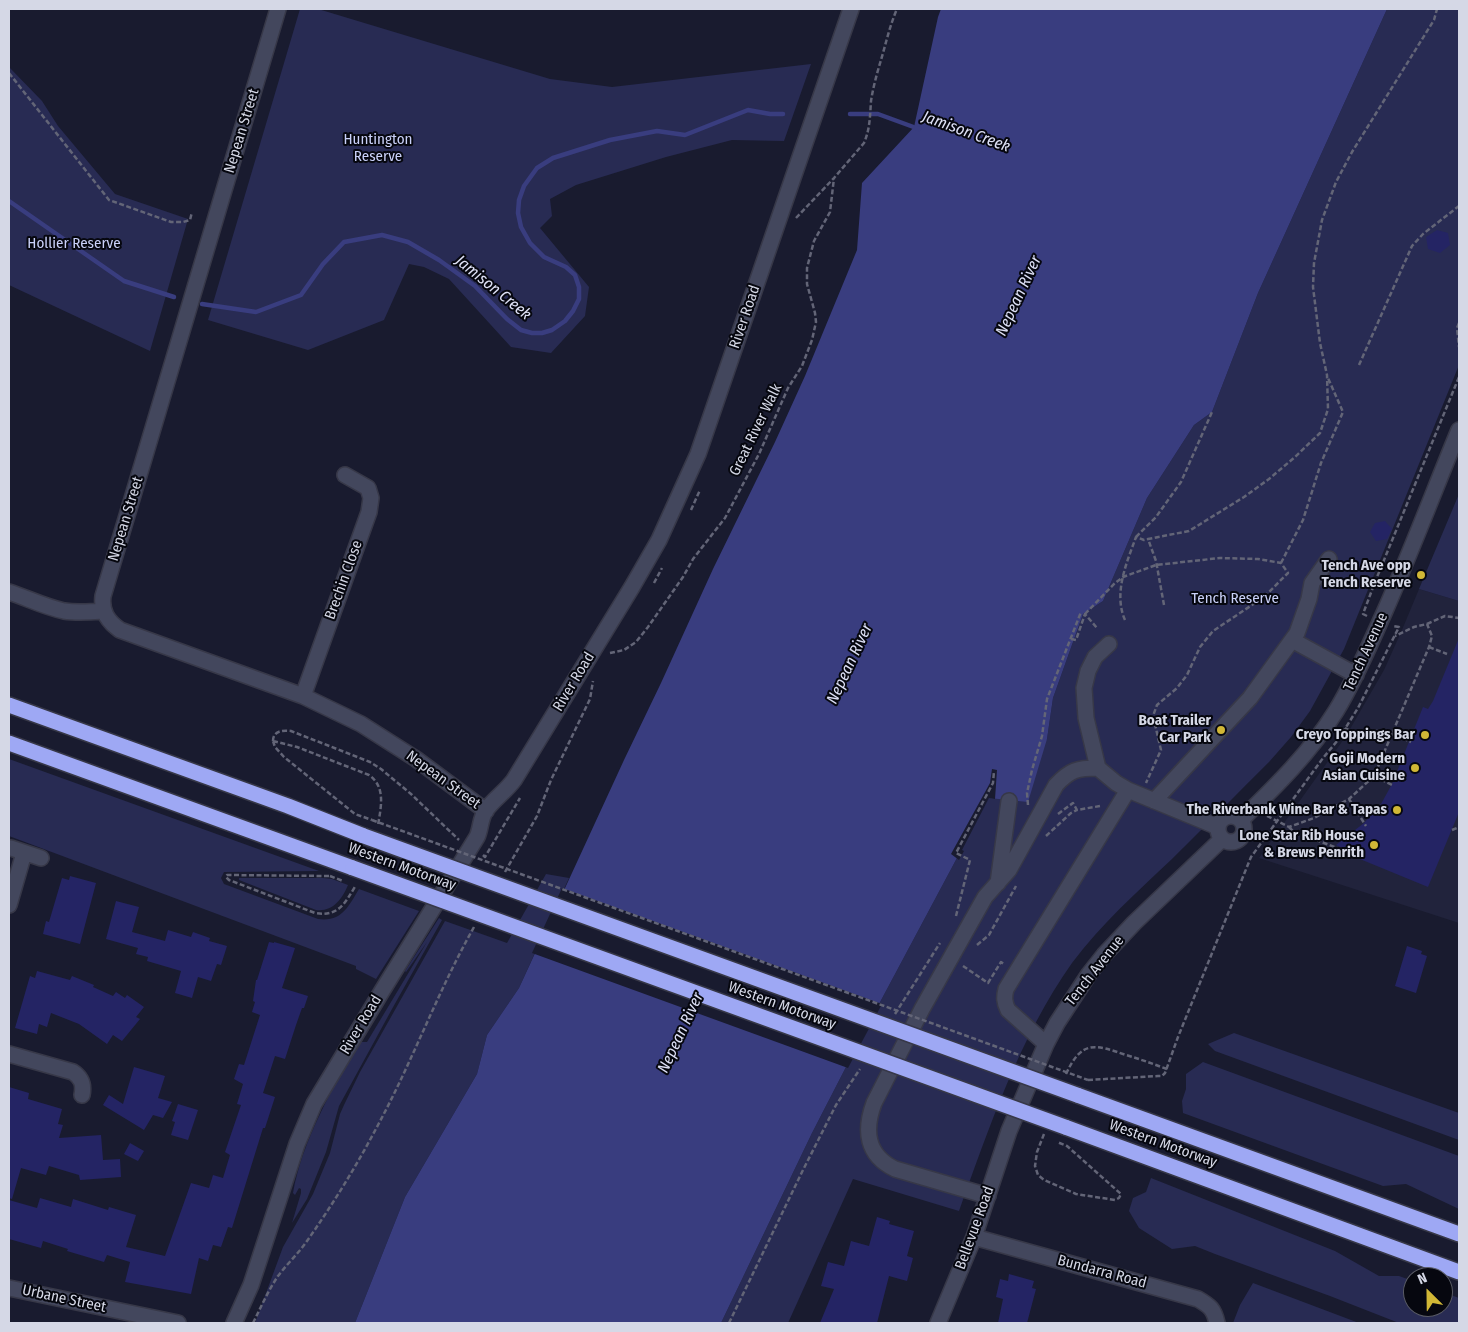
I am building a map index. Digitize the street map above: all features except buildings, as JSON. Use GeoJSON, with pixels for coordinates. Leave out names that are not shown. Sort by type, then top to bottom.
{"type":"FeatureCollection","features":[{"type":"Feature","properties":{"kind":"highway","name":"Western Motorway"},"geometry":{"type":"LineString","coordinates":[[9,705],[1459,1234]]}},
{"type":"Feature","properties":{"kind":"highway","name":"Western Motorway"},"geometry":{"type":"LineString","coordinates":[[9,743],[1459,1272]]}},
{"type":"Feature","properties":{"kind":"street","name":"Nepean Street"},"geometry":{"type":"LineString","coordinates":[[278,9],[103,596],[103,611],[108,620],[120,630],[302,696],[361,724],[416,759],[486,811]]}},
{"type":"Feature","properties":{"kind":"street","name":"River Road"},"geometry":{"type":"LineString","coordinates":[[234,1323],[251,1284],[297,1144],[314,1104],[477,837],[486,811],[510,786],[632,587],[659,540],[678,500],[704,437],[851,9]]}},
{"type":"Feature","properties":{"kind":"street","name":"Tench Avenue"},"geometry":{"type":"LineString","coordinates":[[1241,820],[1282,780],[1316,740],[1335,712],[1356,675],[1389,602],[1459,430]]}},
{"type":"Feature","properties":{"kind":"street","name":"Brechin Close"},"geometry":{"type":"LineString","coordinates":[[302,696],[371,504],[368,488],[345,475]]}},
{"type":"Feature","properties":{"kind":"street"},"geometry":{"type":"LineString","coordinates":[[1046,1044],[1008,1010],[1004,996],[1006,989],[1141,796],[1250,698],[1298,633],[1312,583],[1329,559]]}},
{"type":"Feature","properties":{"kind":"street"},"geometry":{"type":"LineString","coordinates":[[9,592],[64,611],[103,611]]}},
{"type":"Feature","properties":{"kind":"street"},"geometry":{"type":"LineString","coordinates":[[1292,640],[1356,675]]}},
{"type":"Feature","properties":{"kind":"street"},"geometry":{"type":"LineString","coordinates":[[1109,644],[1095,657],[1088,671],[1084,688],[1086,718],[1098,768],[1116,782],[1141,796],[1220,833],[1230,842],[1235,842],[1242,836],[1245,828],[1241,820],[1234,816],[1225,817],[1222,819],[1220,833]]}},
{"type":"Feature","properties":{"kind":"street"},"geometry":{"type":"LineString","coordinates":[[988,1196],[901,1171],[885,1164],[875,1153],[869,1137],[869,1117],[874,1102],[922,1009],[985,897],[1009,870],[1056,785],[1065,775],[1075,770],[1098,768]]}},
{"type":"Feature","properties":{"kind":"street"},"geometry":{"type":"LineString","coordinates":[[998,883],[1008,801]]}},
{"type":"Feature","properties":{"kind":"street","name":"Tench Avenue"},"geometry":{"type":"LineString","coordinates":[[1009,1132],[1056,1023],[1088,974],[1220,833]]}},
{"type":"Feature","properties":{"kind":"street"},"geometry":{"type":"LineString","coordinates":[[9,905],[17,850],[41,858]]}},
{"type":"Feature","properties":{"kind":"street"},"geometry":{"type":"LineString","coordinates":[[9,1054],[72,1072],[82,1082],[84,1089],[82,1096]]}},
{"type":"Feature","properties":{"kind":"street","name":"Bellevue Road"},"geometry":{"type":"LineString","coordinates":[[938,1323],[974,1237],[1009,1132]]}},
{"type":"Feature","properties":{"kind":"street","name":"Bundarra Road"},"geometry":{"type":"LineString","coordinates":[[974,1237],[1198,1299],[1209,1306],[1217,1323]]}},
{"type":"Feature","properties":{"kind":"street","name":"Urbane Street"},"geometry":{"type":"LineString","coordinates":[[9,1288],[178,1323]]}},
{"type":"Feature","properties":{"kind":"path"},"geometry":{"type":"LineString","coordinates":[[792,223],[864,143],[867,136],[871,101],[878,71],[897,9]]}},
{"type":"Feature","properties":{"kind":"path"},"geometry":{"type":"LineString","coordinates":[[1136,537],[1144,540],[1189,531],[1269,480],[1320,433],[1328,409],[1327,375],[1320,343],[1313,286],[1314,263],[1322,220],[1336,182],[1352,152],[1434,20],[1437,9]]}},
{"type":"Feature","properties":{"kind":"path"},"geometry":{"type":"LineString","coordinates":[[9,73],[109,200],[171,222],[190,220],[192,212]]}},
{"type":"Feature","properties":{"kind":"path","name":"Great River Walk"},"geometry":{"type":"LineString","coordinates":[[610,653],[624,650],[636,642],[683,577],[693,558],[724,518],[759,454],[788,388],[802,366],[812,340],[816,322],[807,284],[808,268],[814,241],[830,212],[834,178]]}},
{"type":"Feature","properties":{"kind":"path"},"geometry":{"type":"LineString","coordinates":[[1359,365],[1412,246],[1423,234],[1459,206]]}},
{"type":"Feature","properties":{"kind":"path"},"geometry":{"type":"LineString","coordinates":[[1459,322],[1457,328],[1459,347]]}},
{"type":"Feature","properties":{"kind":"path"},"geometry":{"type":"LineString","coordinates":[[1281,563],[1303,520],[1321,462],[1343,412],[1327,375]]}},
{"type":"Feature","properties":{"kind":"path"},"geometry":{"type":"LineString","coordinates":[[1369,617],[1363,614],[1396,528],[1459,377]]}},
{"type":"Feature","properties":{"kind":"path"},"geometry":{"type":"LineString","coordinates":[[1126,620],[1120,600],[1123,577],[1136,537],[1156,516],[1181,482],[1212,412]]}},
{"type":"Feature","properties":{"kind":"path"},"geometry":{"type":"LineString","coordinates":[[1148,538],[1156,565],[1164,605]]}},
{"type":"Feature","properties":{"kind":"path"},"geometry":{"type":"LineString","coordinates":[[1071,638],[1076,640],[1085,614],[1115,583],[1123,577],[1156,565],[1220,558],[1258,559],[1281,563],[1288,573],[1264,597],[1213,631],[1200,647],[1187,675],[1177,688],[1157,704],[1153,716],[1161,750],[1141,796]]}},
{"type":"Feature","properties":{"kind":"path"},"geometry":{"type":"LineString","coordinates":[[1027,793],[1042,736],[1047,699],[1081,612]]}},
{"type":"Feature","properties":{"kind":"path"},"geometry":{"type":"LineString","coordinates":[[1085,614],[1097,628]]}},
{"type":"Feature","properties":{"kind":"path"},"geometry":{"type":"LineString","coordinates":[[1394,636],[1445,616],[1459,618]]}},
{"type":"Feature","properties":{"kind":"path"},"geometry":{"type":"LineString","coordinates":[[1289,827],[1314,818],[1349,799],[1374,776],[1429,647],[1432,636],[1427,624]]}},
{"type":"Feature","properties":{"kind":"path"},"geometry":{"type":"LineString","coordinates":[[460,842],[411,794],[376,765],[291,731],[277,732],[274,736],[275,747],[284,757],[356,814],[1088,1080],[1158,1076],[1166,1073],[1178,1037],[1251,857],[1338,740],[1358,708],[1399,628]]}},
{"type":"Feature","properties":{"kind":"path"},"geometry":{"type":"LineString","coordinates":[[1429,647],[1447,654]]}},
{"type":"Feature","properties":{"kind":"path"},"geometry":{"type":"LineString","coordinates":[[504,875],[537,816],[551,780],[590,699],[592,682]]}},
{"type":"Feature","properties":{"kind":"path"},"geometry":{"type":"LineString","coordinates":[[1345,728],[1354,733],[1362,734],[1372,731],[1386,732],[1412,742]]}},
{"type":"Feature","properties":{"kind":"path"},"geometry":{"type":"LineString","coordinates":[[273,741],[306,751],[369,775],[378,784],[382,796],[378,825]]}},
{"type":"Feature","properties":{"kind":"path"},"geometry":{"type":"LineString","coordinates":[[955,920],[970,860],[956,852],[993,782],[994,771]]}},
{"type":"Feature","properties":{"kind":"path"},"geometry":{"type":"LineString","coordinates":[[1374,776],[1394,786]]}},
{"type":"Feature","properties":{"kind":"path"},"geometry":{"type":"LineString","coordinates":[[1349,799],[1366,826]]}},
{"type":"Feature","properties":{"kind":"path"},"geometry":{"type":"LineString","coordinates":[[1065,809],[1073,803],[1077,810],[1101,806]]}},
{"type":"Feature","properties":{"kind":"path"},"geometry":{"type":"LineString","coordinates":[[1265,815],[1293,831],[1337,848]]}},
{"type":"Feature","properties":{"kind":"path"},"geometry":{"type":"LineString","coordinates":[[1452,830],[1459,827]]}},
{"type":"Feature","properties":{"kind":"path"},"geometry":{"type":"LineString","coordinates":[[330,876],[226,877],[229,880],[322,914],[336,912],[347,900],[356,885]]}},
{"type":"Feature","properties":{"kind":"path"},"geometry":{"type":"LineString","coordinates":[[253,1323],[279,1275],[304,1246],[333,1204],[379,1124],[456,960],[475,926]]}},
{"type":"Feature","properties":{"kind":"path"},"geometry":{"type":"LineString","coordinates":[[891,1020],[944,936]]}},
{"type":"Feature","properties":{"kind":"path"},"geometry":{"type":"LineString","coordinates":[[966,969],[988,983],[995,972]]}},
{"type":"Feature","properties":{"kind":"path"},"geometry":{"type":"LineString","coordinates":[[729,1323],[836,1105],[861,1068]]}},
{"type":"Feature","properties":{"kind":"path"},"geometry":{"type":"LineString","coordinates":[[1052,1139],[1067,1146],[1121,1194],[1119,1198]]}},
{"type":"Feature","properties":{"kind":"shaded area"},"geometry":{"type":"Polygon","coordinates":[[[1419,589],[1459,601],[1459,923],[1259,858],[1346,736],[1384,670],[1419,589]]]}},
{"type":"Feature","properties":{"kind":"green space","name":"Huntington Reserve"},"geometry":{"type":"Polygon","coordinates":[[[300,9],[318,9],[550,79],[612,87],[811,64],[784,141],[732,140],[666,157],[576,185],[550,199],[552,216],[540,228],[589,287],[585,316],[551,353],[511,347],[449,279],[424,267],[409,264],[384,320],[308,350],[208,320],[300,9]]]}},
{"type":"Feature","properties":{"kind":"green space","name":"Tench Reserve"},"geometry":{"type":"Polygon","coordinates":[[[1387,9],[1459,9],[1459,365],[1344,649],[1310,711],[1291,737],[1269,762],[1107,922],[1072,963],[1053,991],[1021,1052],[994,1115],[959,1211],[853,1179],[788,1323],[721,1323],[812,1133],[989,798],[1047,739],[1053,698],[1083,614],[1103,601],[1147,498],[1194,425],[1212,412],[1258,293],[1387,9]]]}},
{"type":"Feature","properties":{"kind":"green space","name":"Hollier Reserve"},"geometry":{"type":"Polygon","coordinates":[[[9,67],[42,101],[58,126],[115,194],[188,219],[150,351],[9,285],[9,67]]]}},
{"type":"Feature","properties":{"kind":"green space"},"geometry":{"type":"Polygon","coordinates":[[[1459,494],[1459,601],[1419,589],[1459,494]]]}},
{"type":"Feature","properties":{"kind":"green space"},"geometry":{"type":"Polygon","coordinates":[[[9,759],[319,871],[224,872],[221,878],[224,884],[318,919],[339,916],[348,907],[359,889],[419,911],[376,979],[356,969],[356,966],[9,836],[9,759]]]}},
{"type":"Feature","properties":{"kind":"green space"},"geometry":{"type":"Polygon","coordinates":[[[546,874],[569,878],[519,988],[487,1035],[477,1074],[405,1197],[355,1323],[255,1323],[283,1247],[313,1194],[330,1153],[344,1105],[360,1072],[445,921],[507,943],[546,874]]]}},
{"type":"Feature","properties":{"kind":"green space"},"geometry":{"type":"Polygon","coordinates":[[[239,878],[323,878],[348,885],[343,896],[336,904],[327,909],[316,910],[239,880],[239,878]]]}},
{"type":"Feature","properties":{"kind":"green space"},"geometry":{"type":"Polygon","coordinates":[[[439,918],[442,920],[339,1106],[326,1152],[307,1199],[292,1223],[301,1193],[299,1188],[295,1195],[293,1193],[297,1173],[320,1115],[359,1042],[367,1042],[427,942],[405,971],[439,918]]]}},
{"type":"Feature","properties":{"kind":"green space"},"geometry":{"type":"Polygon","coordinates":[[[1234,1033],[1459,1113],[1459,1140],[1215,1051],[1208,1044],[1234,1033]]]}},
{"type":"Feature","properties":{"kind":"green space"},"geometry":{"type":"Polygon","coordinates":[[[1203,1062],[1459,1156],[1459,1209],[1406,1184],[1383,1186],[1183,1113],[1182,1101],[1186,1089],[1186,1074],[1203,1062]]]}},
{"type":"Feature","properties":{"kind":"green space"},"geometry":{"type":"Polygon","coordinates":[[[1151,1178],[1335,1251],[1379,1276],[1403,1277],[1403,1317],[1453,1317],[1453,1296],[1459,1298],[1459,1323],[1399,1323],[1195,1246],[1172,1249],[1139,1228],[1129,1211],[1133,1198],[1146,1192],[1151,1178]]]}},
{"type":"Feature","properties":{"kind":"green space"},"geometry":{"type":"Polygon","coordinates":[[[1253,1283],[1359,1323],[1233,1323],[1240,1305],[1253,1283]]]}},
{"type":"Feature","properties":{"kind":"water","name":"Nepean River"},"geometry":{"type":"Polygon","coordinates":[[[941,9],[1387,9],[1258,293],[1212,412],[1194,425],[1147,498],[1103,601],[1083,614],[1053,698],[1047,739],[1028,802],[989,798],[812,1133],[721,1323],[355,1323],[405,1197],[477,1074],[487,1035],[519,988],[713,569],[805,376],[857,250],[862,183],[914,127],[941,9]]]}},
{"type":"Feature","properties":{"kind":"pier"},"geometry":{"type":"Polygon","coordinates":[[[992,769],[997,770],[995,799],[989,798],[962,850],[964,851],[959,860],[951,854],[990,783],[992,769]]]}},
{"type":"Feature","properties":{"kind":"pier"},"geometry":{"type":"Polygon","coordinates":[[[562,888],[882,1004],[848,1068],[532,953],[562,888]]]}},
{"type":"Feature","properties":{"kind":"waterway","name":"Jamison Creek"},"geometry":{"type":"LineString","coordinates":[[202,304],[256,312],[301,295],[323,264],[344,242],[382,235],[408,242],[439,260],[475,286],[507,319],[521,330],[532,333],[552,330],[565,321],[573,311],[579,299],[579,287],[575,275],[566,267],[544,257],[530,243],[521,227],[518,213],[519,200],[524,186],[537,168],[553,158],[610,140],[657,131],[685,135],[748,110],[783,114]]}},
{"type":"Feature","properties":{"kind":"waterway","name":"Jamison Creek"},"geometry":{"type":"LineString","coordinates":[[850,114],[878,114],[919,129]]}},
{"type":"Feature","properties":{"kind":"waterway","name":"Jamison Creek"},"geometry":{"type":"LineString","coordinates":[[9,201],[124,281],[174,297]]}},
{"type":"Feature","properties":{"kind":"place","name":"Tench Ave opp Tench Reserve"},"geometry":{"type":"Point","coordinates":[1421,575]}},
{"type":"Feature","properties":{"kind":"place","name":"Boat Trailer Car Park"},"geometry":{"type":"Point","coordinates":[1221,730]}},
{"type":"Feature","properties":{"kind":"place","name":"Creyo Toppings Bar"},"geometry":{"type":"Point","coordinates":[1425,735]}},
{"type":"Feature","properties":{"kind":"place","name":"Goji Modern Asian Cuisine"},"geometry":{"type":"Point","coordinates":[1415,768]}},
{"type":"Feature","properties":{"kind":"place","name":"The Riverbank Wine Bar & Tapas"},"geometry":{"type":"Point","coordinates":[1397,810]}},
{"type":"Feature","properties":{"kind":"place","name":"Lone Star Rib House & Brews Penrith"},"geometry":{"type":"Point","coordinates":[1374,845]}}]}
